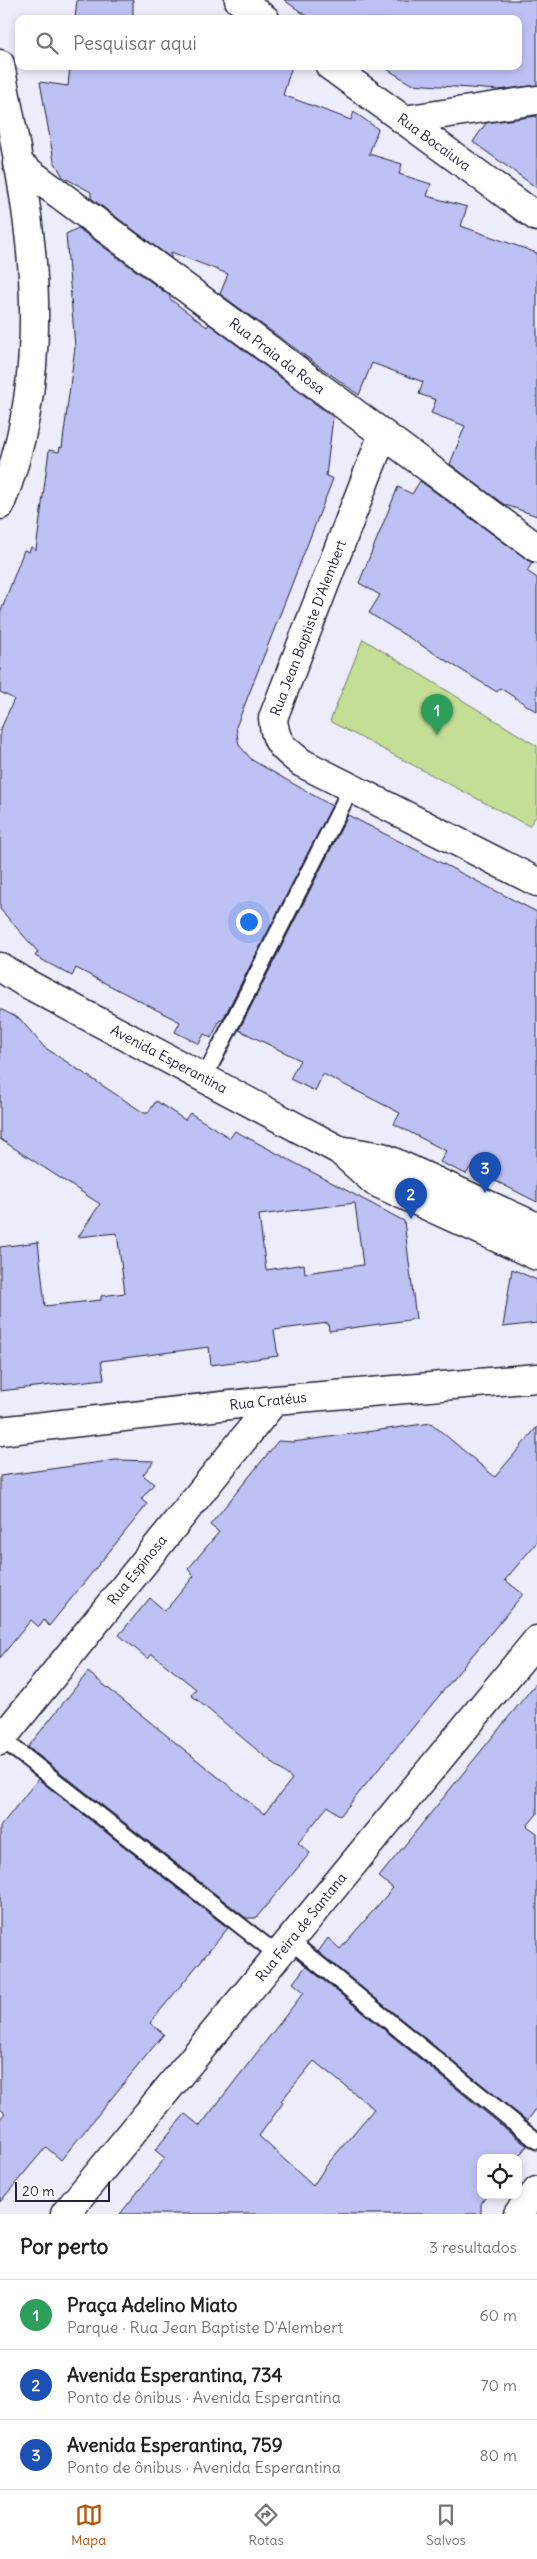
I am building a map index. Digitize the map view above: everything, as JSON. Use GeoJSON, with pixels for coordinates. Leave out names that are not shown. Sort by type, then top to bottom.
{"type":"FeatureCollection","features":[{"type":"Feature","properties":{"kind":"street"},"geometry":{"type":"LineString","coordinates":[[239,0],[260,15]]}},
{"type":"Feature","properties":{"kind":"street"},"geometry":{"type":"LineString","coordinates":[[0,64],[30,233],[35,325],[27,412],[0,505]]}},
{"type":"Feature","properties":{"kind":"street","name":"Rua Bocaiuva"},"geometry":{"type":"LineString","coordinates":[[335,70],[537,217]]}},
{"type":"Feature","properties":{"kind":"street"},"geometry":{"type":"LineString","coordinates":[[403,120],[537,100]]}},
{"type":"Feature","properties":{"kind":"street","name":"Rua Praia da Rosa"},"geometry":{"type":"LineString","coordinates":[[18,163],[537,548]]}},
{"type":"Feature","properties":{"kind":"street","name":"Rua Jean Baptiste D'Alembert"},"geometry":{"type":"LineString","coordinates":[[383,434],[273,718],[274,736],[280,746],[302,763],[537,882]]}},
{"type":"Feature","properties":{"kind":"street","name":"Avenida Esperantina"},"geometry":{"type":"LineString","coordinates":[[0,967],[22,981],[339,1150],[374,1182],[537,1256]]}},
{"type":"Feature","properties":{"kind":"street","name":"Avenida Esperantina"},"geometry":{"type":"LineString","coordinates":[[339,1150],[382,1157],[537,1228]]}},
{"type":"Feature","properties":{"kind":"street","name":"Rua Cratéus"},"geometry":{"type":"LineString","coordinates":[[0,1431],[275,1400],[537,1378]]}},
{"type":"Feature","properties":{"kind":"street","name":"Rua Espinosa"},"geometry":{"type":"LineString","coordinates":[[1,1740],[275,1400]]}},
{"type":"Feature","properties":{"kind":"street","name":"Rua Feira de Santana"},"geometry":{"type":"LineString","coordinates":[[65,2214],[537,1640]]}},
{"type":"Feature","properties":{"kind":"street"},"geometry":{"type":"LineString","coordinates":[[518,2214],[537,2191]]}},
{"type":"Feature","properties":{"kind":"lane"},"geometry":{"type":"LineString","coordinates":[[204,1078],[351,788]]}},
{"type":"Feature","properties":{"kind":"lane"},"geometry":{"type":"LineString","coordinates":[[1,1740],[284,1948],[537,2141]]}},
{"type":"Feature","properties":{"kind":"green space"},"geometry":{"type":"Polygon","coordinates":[[[363,639],[537,746],[537,815],[529,826],[330,721],[363,639]]]}},
{"type":"Feature","properties":{"kind":"building"},"geometry":{"type":"Polygon","coordinates":[[[77,0],[133,0],[133,15],[75,15],[77,0]]]}},
{"type":"Feature","properties":{"kind":"building"},"geometry":{"type":"Polygon","coordinates":[[[284,0],[537,0],[537,85],[499,90],[411,84],[388,70],[522,70],[522,15],[305,15],[284,0]]]}},
{"type":"Feature","properties":{"kind":"building"},"geometry":{"type":"Polygon","coordinates":[[[70,70],[291,70],[283,95],[351,120],[354,112],[378,129],[369,154],[402,164],[399,174],[431,184],[427,196],[467,207],[461,226],[537,253],[537,516],[503,504],[450,464],[465,426],[431,413],[436,400],[419,394],[423,382],[372,363],[359,395],[220,294],[228,274],[171,252],[171,258],[91,198],[91,192],[63,177],[54,161],[40,82],[68,86],[70,70]]]}},
{"type":"Feature","properties":{"kind":"building"},"geometry":{"type":"Polygon","coordinates":[[[537,116],[537,188],[473,142],[486,123],[537,116]]]}},
{"type":"Feature","properties":{"kind":"building"},"geometry":{"type":"Polygon","coordinates":[[[78,228],[170,296],[170,299],[207,327],[209,324],[333,417],[326,476],[333,479],[236,727],[239,745],[252,760],[332,806],[222,1021],[220,1020],[211,1038],[204,1034],[199,1044],[175,1032],[180,1022],[76,968],[72,976],[35,956],[38,952],[0,909],[0,731],[14,699],[0,692],[0,614],[24,550],[29,552],[31,547],[36,550],[49,450],[59,452],[60,447],[62,448],[75,347],[66,234],[78,228]]]}},
{"type":"Feature","properties":{"kind":"building"},"geometry":{"type":"Polygon","coordinates":[[[420,481],[532,563],[527,571],[537,578],[537,712],[500,688],[497,692],[369,613],[380,595],[359,583],[398,487],[412,494],[420,481]]]}},
{"type":"Feature","properties":{"kind":"building"},"geometry":{"type":"Polygon","coordinates":[[[348,815],[537,912],[537,1202],[470,1168],[466,1174],[440,1162],[446,1151],[394,1124],[400,1113],[323,1074],[315,1091],[290,1079],[300,1060],[239,1030],[348,815]]]}},
{"type":"Feature","properties":{"kind":"building"},"geometry":{"type":"Polygon","coordinates":[[[0,1009],[20,1019],[44,1047],[144,1113],[148,1113],[156,1101],[185,1120],[190,1113],[230,1138],[235,1131],[404,1221],[416,1319],[329,1331],[328,1323],[274,1330],[278,1356],[211,1365],[209,1347],[101,1361],[104,1379],[0,1391],[0,1247],[38,1242],[45,1306],[101,1300],[101,1296],[125,1293],[117,1233],[78,1237],[100,1204],[0,1139],[0,1009]],[[355,1203],[259,1215],[266,1270],[304,1264],[305,1273],[363,1265],[355,1203]]]}},
{"type":"Feature","properties":{"kind":"building"},"geometry":{"type":"Polygon","coordinates":[[[512,1269],[537,1280],[537,1323],[503,1327],[512,1269]]]}},
{"type":"Feature","properties":{"kind":"building"},"geometry":{"type":"Polygon","coordinates":[[[431,1423],[495,1477],[537,1427],[537,1542],[505,1580],[523,1594],[340,1816],[328,1806],[298,1843],[310,1853],[256,1918],[246,1918],[28,1747],[88,1672],[264,1814],[292,1779],[191,1695],[196,1689],[152,1654],[148,1659],[119,1635],[150,1598],[165,1611],[194,1576],[188,1569],[219,1532],[210,1525],[278,1441],[293,1442],[431,1423]]]}},
{"type":"Feature","properties":{"kind":"building"},"geometry":{"type":"Polygon","coordinates":[[[116,1460],[154,1461],[143,1475],[154,1484],[141,1499],[147,1504],[146,1506],[49,1626],[44,1620],[39,1627],[31,1620],[0,1658],[0,1476],[116,1460]]]}},
{"type":"Feature","properties":{"kind":"building"},"geometry":{"type":"Polygon","coordinates":[[[537,1682],[537,1814],[527,1826],[537,1833],[537,2108],[527,2121],[318,1952],[328,1938],[340,1949],[393,1888],[379,1877],[537,1682]]]}},
{"type":"Feature","properties":{"kind":"building"},"geometry":{"type":"Polygon","coordinates":[[[38,1779],[228,1928],[150,2023],[164,2034],[61,2160],[46,2147],[0,2202],[0,2119],[5,2113],[0,2109],[0,1827],[38,1779]]]}},
{"type":"Feature","properties":{"kind":"building"},"geometry":{"type":"Polygon","coordinates":[[[306,1966],[527,2146],[520,2154],[477,2154],[477,2199],[484,2199],[481,2204],[481,2214],[120,2214],[165,2158],[155,2150],[185,2114],[200,2126],[304,1992],[293,1983],[306,1966]],[[314,2061],[281,2101],[283,2103],[259,2136],[313,2186],[326,2166],[374,2109],[314,2061]]]}},
{"type":"Feature","properties":{"kind":"place","name":"Praça Adelino Miato"},"geometry":{"type":"Point","coordinates":[437,735]}},
{"type":"Feature","properties":{"kind":"place","name":"Avenida Esperantina, 759"},"geometry":{"type":"Point","coordinates":[485,1193]}},
{"type":"Feature","properties":{"kind":"place","name":"Avenida Esperantina, 734"},"geometry":{"type":"Point","coordinates":[411,1219]}}]}
